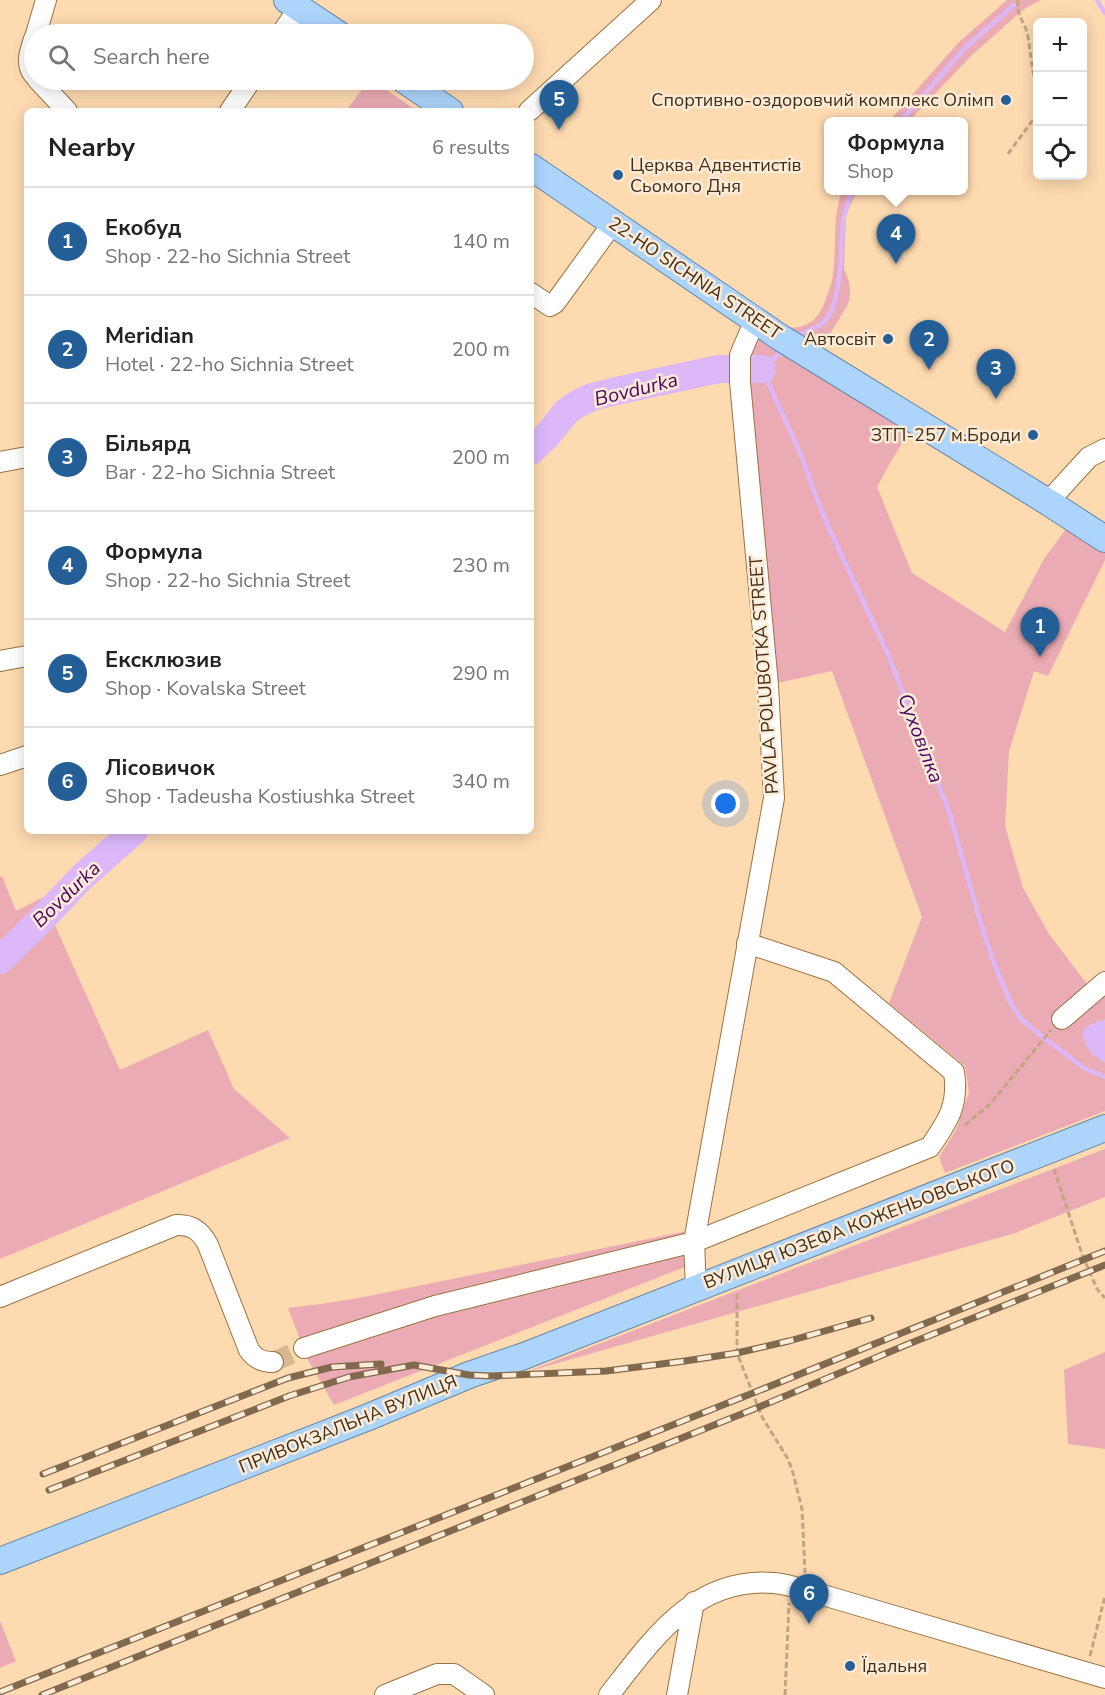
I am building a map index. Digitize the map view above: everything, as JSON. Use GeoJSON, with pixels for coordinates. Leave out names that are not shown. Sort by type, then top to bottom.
{"type":"FeatureCollection","features":[{"type":"Feature","properties":{"kind":"main road"},"geometry":{"type":"LineString","coordinates":[[293,4],[323,24]]}},
{"type":"Feature","properties":{"kind":"main road"},"geometry":{"type":"LineString","coordinates":[[419,90],[446,108]]}},
{"type":"Feature","properties":{"kind":"main road","name":"22-HO SICHNIA STREET"},"geometry":{"type":"LineString","coordinates":[[534,169],[790,343],[1105,539]]}},
{"type":"Feature","properties":{"kind":"main road","name":"ВУЛИЦЯ ЮЗЕФА КОЖЕНЬОВСЬКОГО"},"geometry":{"type":"LineString","coordinates":[[696,1288],[1105,1128]]}},
{"type":"Feature","properties":{"kind":"main road","name":"ПРИВОКЗАЛЬНА ВУЛИЦЯ"},"geometry":{"type":"LineString","coordinates":[[0,1561],[356,1422],[469,1375],[516,1359],[696,1288]]}},
{"type":"Feature","properties":{"kind":"street"},"geometry":{"type":"LineString","coordinates":[[39,24],[46,0]]}},
{"type":"Feature","properties":{"kind":"street"},"geometry":{"type":"LineString","coordinates":[[532,108],[651,0]]}},
{"type":"Feature","properties":{"kind":"street"},"geometry":{"type":"LineString","coordinates":[[285,24],[293,4]]}},
{"type":"Feature","properties":{"kind":"street"},"geometry":{"type":"LineString","coordinates":[[47,90],[64,108]]}},
{"type":"Feature","properties":{"kind":"street"},"geometry":{"type":"LineString","coordinates":[[232,108],[244,90]]}},
{"type":"Feature","properties":{"kind":"street"},"geometry":{"type":"LineString","coordinates":[[534,295],[550,306],[555,303],[613,223]]}},
{"type":"Feature","properties":{"kind":"street","name":"PAVLA POLUBOTKA STREET"},"geometry":{"type":"LineString","coordinates":[[694,1242],[774,798],[768,685],[740,376],[740,355],[755,320]]}},
{"type":"Feature","properties":{"kind":"street"},"geometry":{"type":"LineString","coordinates":[[1048,502],[1089,457],[1105,449]]}},
{"type":"Feature","properties":{"kind":"street"},"geometry":{"type":"LineString","coordinates":[[0,462],[24,458]]}},
{"type":"Feature","properties":{"kind":"street"},"geometry":{"type":"LineString","coordinates":[[0,661],[24,657]]}},
{"type":"Feature","properties":{"kind":"street"},"geometry":{"type":"LineString","coordinates":[[0,765],[24,757]]}},
{"type":"Feature","properties":{"kind":"street"},"geometry":{"type":"LineString","coordinates":[[304,1348],[435,1306],[694,1242],[930,1147],[946,1124],[957,1089],[954,1072],[834,972],[747,943]]}},
{"type":"Feature","properties":{"kind":"street"},"geometry":{"type":"LineString","coordinates":[[1062,1018],[1105,982]]}},
{"type":"Feature","properties":{"kind":"street"},"geometry":{"type":"LineString","coordinates":[[0,1297],[176,1226],[189,1226],[201,1233],[208,1245],[252,1356],[259,1360],[273,1362]]}},
{"type":"Feature","properties":{"kind":"street","name":"ВУЛИЦЯ ЮЗЕФА КОЖЕНЬОВСЬКОГО"},"geometry":{"type":"LineString","coordinates":[[694,1242],[696,1288]]}},
{"type":"Feature","properties":{"kind":"street"},"geometry":{"type":"LineString","coordinates":[[609,1695],[649,1644],[675,1617],[694,1602],[722,1589],[747,1583],[774,1583],[798,1588],[1105,1678]]}},
{"type":"Feature","properties":{"kind":"street"},"geometry":{"type":"LineString","coordinates":[[677,1695],[694,1602]]}},
{"type":"Feature","properties":{"kind":"street"},"geometry":{"type":"LineString","coordinates":[[385,1695],[437,1674],[454,1674],[484,1695]]}},
{"type":"Feature","properties":{"kind":"path"},"geometry":{"type":"LineString","coordinates":[[1018,0],[1017,10],[1028,35],[1033,72]]}},
{"type":"Feature","properties":{"kind":"path"},"geometry":{"type":"LineString","coordinates":[[1008,154],[1033,120]]}},
{"type":"Feature","properties":{"kind":"path"},"geometry":{"type":"LineString","coordinates":[[963,1127],[990,1104],[1047,1034]]}},
{"type":"Feature","properties":{"kind":"path"},"geometry":{"type":"LineString","coordinates":[[1048,1150],[1082,1254],[1097,1289],[1105,1298]]}},
{"type":"Feature","properties":{"kind":"path"},"geometry":{"type":"LineString","coordinates":[[737,1272],[737,1353],[762,1417],[788,1459],[802,1509],[798,1588],[785,1695]]}},
{"type":"Feature","properties":{"kind":"path"},"geometry":{"type":"LineString","coordinates":[[1086,1672],[1105,1596]]}},
{"type":"Feature","properties":{"kind":"shaded area"},"geometry":{"type":"Polygon","coordinates":[[[1007,0],[1041,0],[1024,9],[973,54],[913,117],[893,117],[959,42],[1007,0]]]}},
{"type":"Feature","properties":{"kind":"shaded area"},"geometry":{"type":"Polygon","coordinates":[[[362,90],[387,90],[413,108],[348,108],[362,90]]]}},
{"type":"Feature","properties":{"kind":"shaded area"},"geometry":{"type":"Polygon","coordinates":[[[841,195],[855,195],[846,215],[844,269],[848,278],[850,295],[848,304],[815,359],[916,421],[877,487],[912,573],[1005,632],[1044,559],[1074,518],[1105,539],[1105,560],[1048,676],[1034,671],[1009,751],[1005,826],[1023,888],[1049,934],[1093,992],[1105,983],[1105,1111],[945,1173],[939,1157],[956,1130],[969,1092],[965,1066],[889,1003],[922,917],[832,671],[768,685],[740,390],[755,320],[776,326],[796,327],[805,325],[820,313],[832,277],[841,195]]]}},
{"type":"Feature","properties":{"kind":"shaded area"},"geometry":{"type":"Polygon","coordinates":[[[735,362],[735,373],[617,396],[580,408],[569,416],[534,455],[534,442],[556,414],[580,396],[615,385],[735,362]]]}},
{"type":"Feature","properties":{"kind":"shaded area"},"geometry":{"type":"Polygon","coordinates":[[[117,834],[140,834],[0,968],[0,877],[2,876],[16,911],[60,889],[117,834]]]}},
{"type":"Feature","properties":{"kind":"shaded area"},"geometry":{"type":"Polygon","coordinates":[[[53,921],[120,1070],[208,1030],[234,1089],[290,1138],[0,1259],[0,971],[53,921]]]}},
{"type":"Feature","properties":{"kind":"shaded area"},"geometry":{"type":"Polygon","coordinates":[[[1105,1019],[1105,1063],[1089,1050],[1082,1032],[1088,1025],[1105,1019]]]}},
{"type":"Feature","properties":{"kind":"shaded area"},"geometry":{"type":"Polygon","coordinates":[[[1105,1149],[1105,1197],[1015,1233],[526,1372],[1105,1149]]]}},
{"type":"Feature","properties":{"kind":"shaded area"},"geometry":{"type":"Polygon","coordinates":[[[697,1229],[695,1263],[334,1405],[308,1360],[288,1308],[359,1298],[697,1229]]]}},
{"type":"Feature","properties":{"kind":"shaded area"},"geometry":{"type":"Polygon","coordinates":[[[1105,1352],[1105,1449],[1068,1444],[1064,1370],[1105,1352]]]}},
{"type":"Feature","properties":{"kind":"shaded area"},"geometry":{"type":"Polygon","coordinates":[[[0,1621],[16,1661],[0,1668],[0,1621]]]}},
{"type":"Feature","properties":{"kind":"waterway"},"geometry":{"type":"LineString","coordinates":[[1097,0],[1105,13]]}},
{"type":"Feature","properties":{"kind":"waterway"},"geometry":{"type":"LineString","coordinates":[[904,117],[965,48],[1014,5]]}},
{"type":"Feature","properties":{"kind":"waterway"},"geometry":{"type":"LineString","coordinates":[[796,338],[823,322],[832,309],[840,272],[844,218],[851,195]]}},
{"type":"Feature","properties":{"kind":"waterway","name":"Суховілка"},"geometry":{"type":"LineString","coordinates":[[784,350],[762,369],[801,455],[833,537],[888,654],[950,814],[993,961],[1012,1006],[1021,1019],[1043,1037],[1084,1068],[1105,1077]]}},
{"type":"Feature","properties":{"kind":"waterway","name":"Bovdurka"},"geometry":{"type":"LineString","coordinates":[[534,448],[566,412],[592,397],[719,369],[762,369]]}},
{"type":"Feature","properties":{"kind":"waterway","name":"Bovdurka"},"geometry":{"type":"LineString","coordinates":[[0,960],[82,877],[131,834]]}},
{"type":"Feature","properties":{"kind":"tunnel"},"geometry":{"type":"LineString","coordinates":[[273,1362],[304,1348]]}},
{"type":"Feature","properties":{"kind":"railway"},"geometry":{"type":"LineString","coordinates":[[0,1692],[1105,1251]]}},
{"type":"Feature","properties":{"kind":"railway"},"geometry":{"type":"LineString","coordinates":[[42,1695],[759,1407],[1105,1265]]}},
{"type":"Feature","properties":{"kind":"railway"},"geometry":{"type":"LineString","coordinates":[[49,1490],[289,1396],[349,1377],[414,1365],[469,1375],[491,1376],[606,1371],[737,1353],[871,1318]]}},
{"type":"Feature","properties":{"kind":"railway"},"geometry":{"type":"LineString","coordinates":[[43,1474],[288,1378],[332,1367],[381,1364]]}},
{"type":"Feature","properties":{"kind":"place","name":"Спортивно-оздоровчий комплекс Олімп"},"geometry":{"type":"Point","coordinates":[1006,100]}},
{"type":"Feature","properties":{"kind":"place","name":"Ексклюзив"},"geometry":{"type":"Point","coordinates":[559,130]}},
{"type":"Feature","properties":{"kind":"place","name":"Церква Адвентистів Сьомого Дня"},"geometry":{"type":"Point","coordinates":[618,175]}},
{"type":"Feature","properties":{"kind":"place","name":"Формула"},"geometry":{"type":"Point","coordinates":[896,264]}},
{"type":"Feature","properties":{"kind":"place","name":"Автосвіт"},"geometry":{"type":"Point","coordinates":[888,339]}},
{"type":"Feature","properties":{"kind":"place","name":"Meridian"},"geometry":{"type":"Point","coordinates":[929,370]}},
{"type":"Feature","properties":{"kind":"place","name":"Більярд"},"geometry":{"type":"Point","coordinates":[996,399]}},
{"type":"Feature","properties":{"kind":"place","name":"ЗТП-257 м.Броди"},"geometry":{"type":"Point","coordinates":[1033,435]}},
{"type":"Feature","properties":{"kind":"place","name":"Екобуд"},"geometry":{"type":"Point","coordinates":[1040,657]}},
{"type":"Feature","properties":{"kind":"place","name":"Лісовичок"},"geometry":{"type":"Point","coordinates":[809,1624]}},
{"type":"Feature","properties":{"kind":"place","name":"Їдальня"},"geometry":{"type":"Point","coordinates":[850,1666]}}]}
